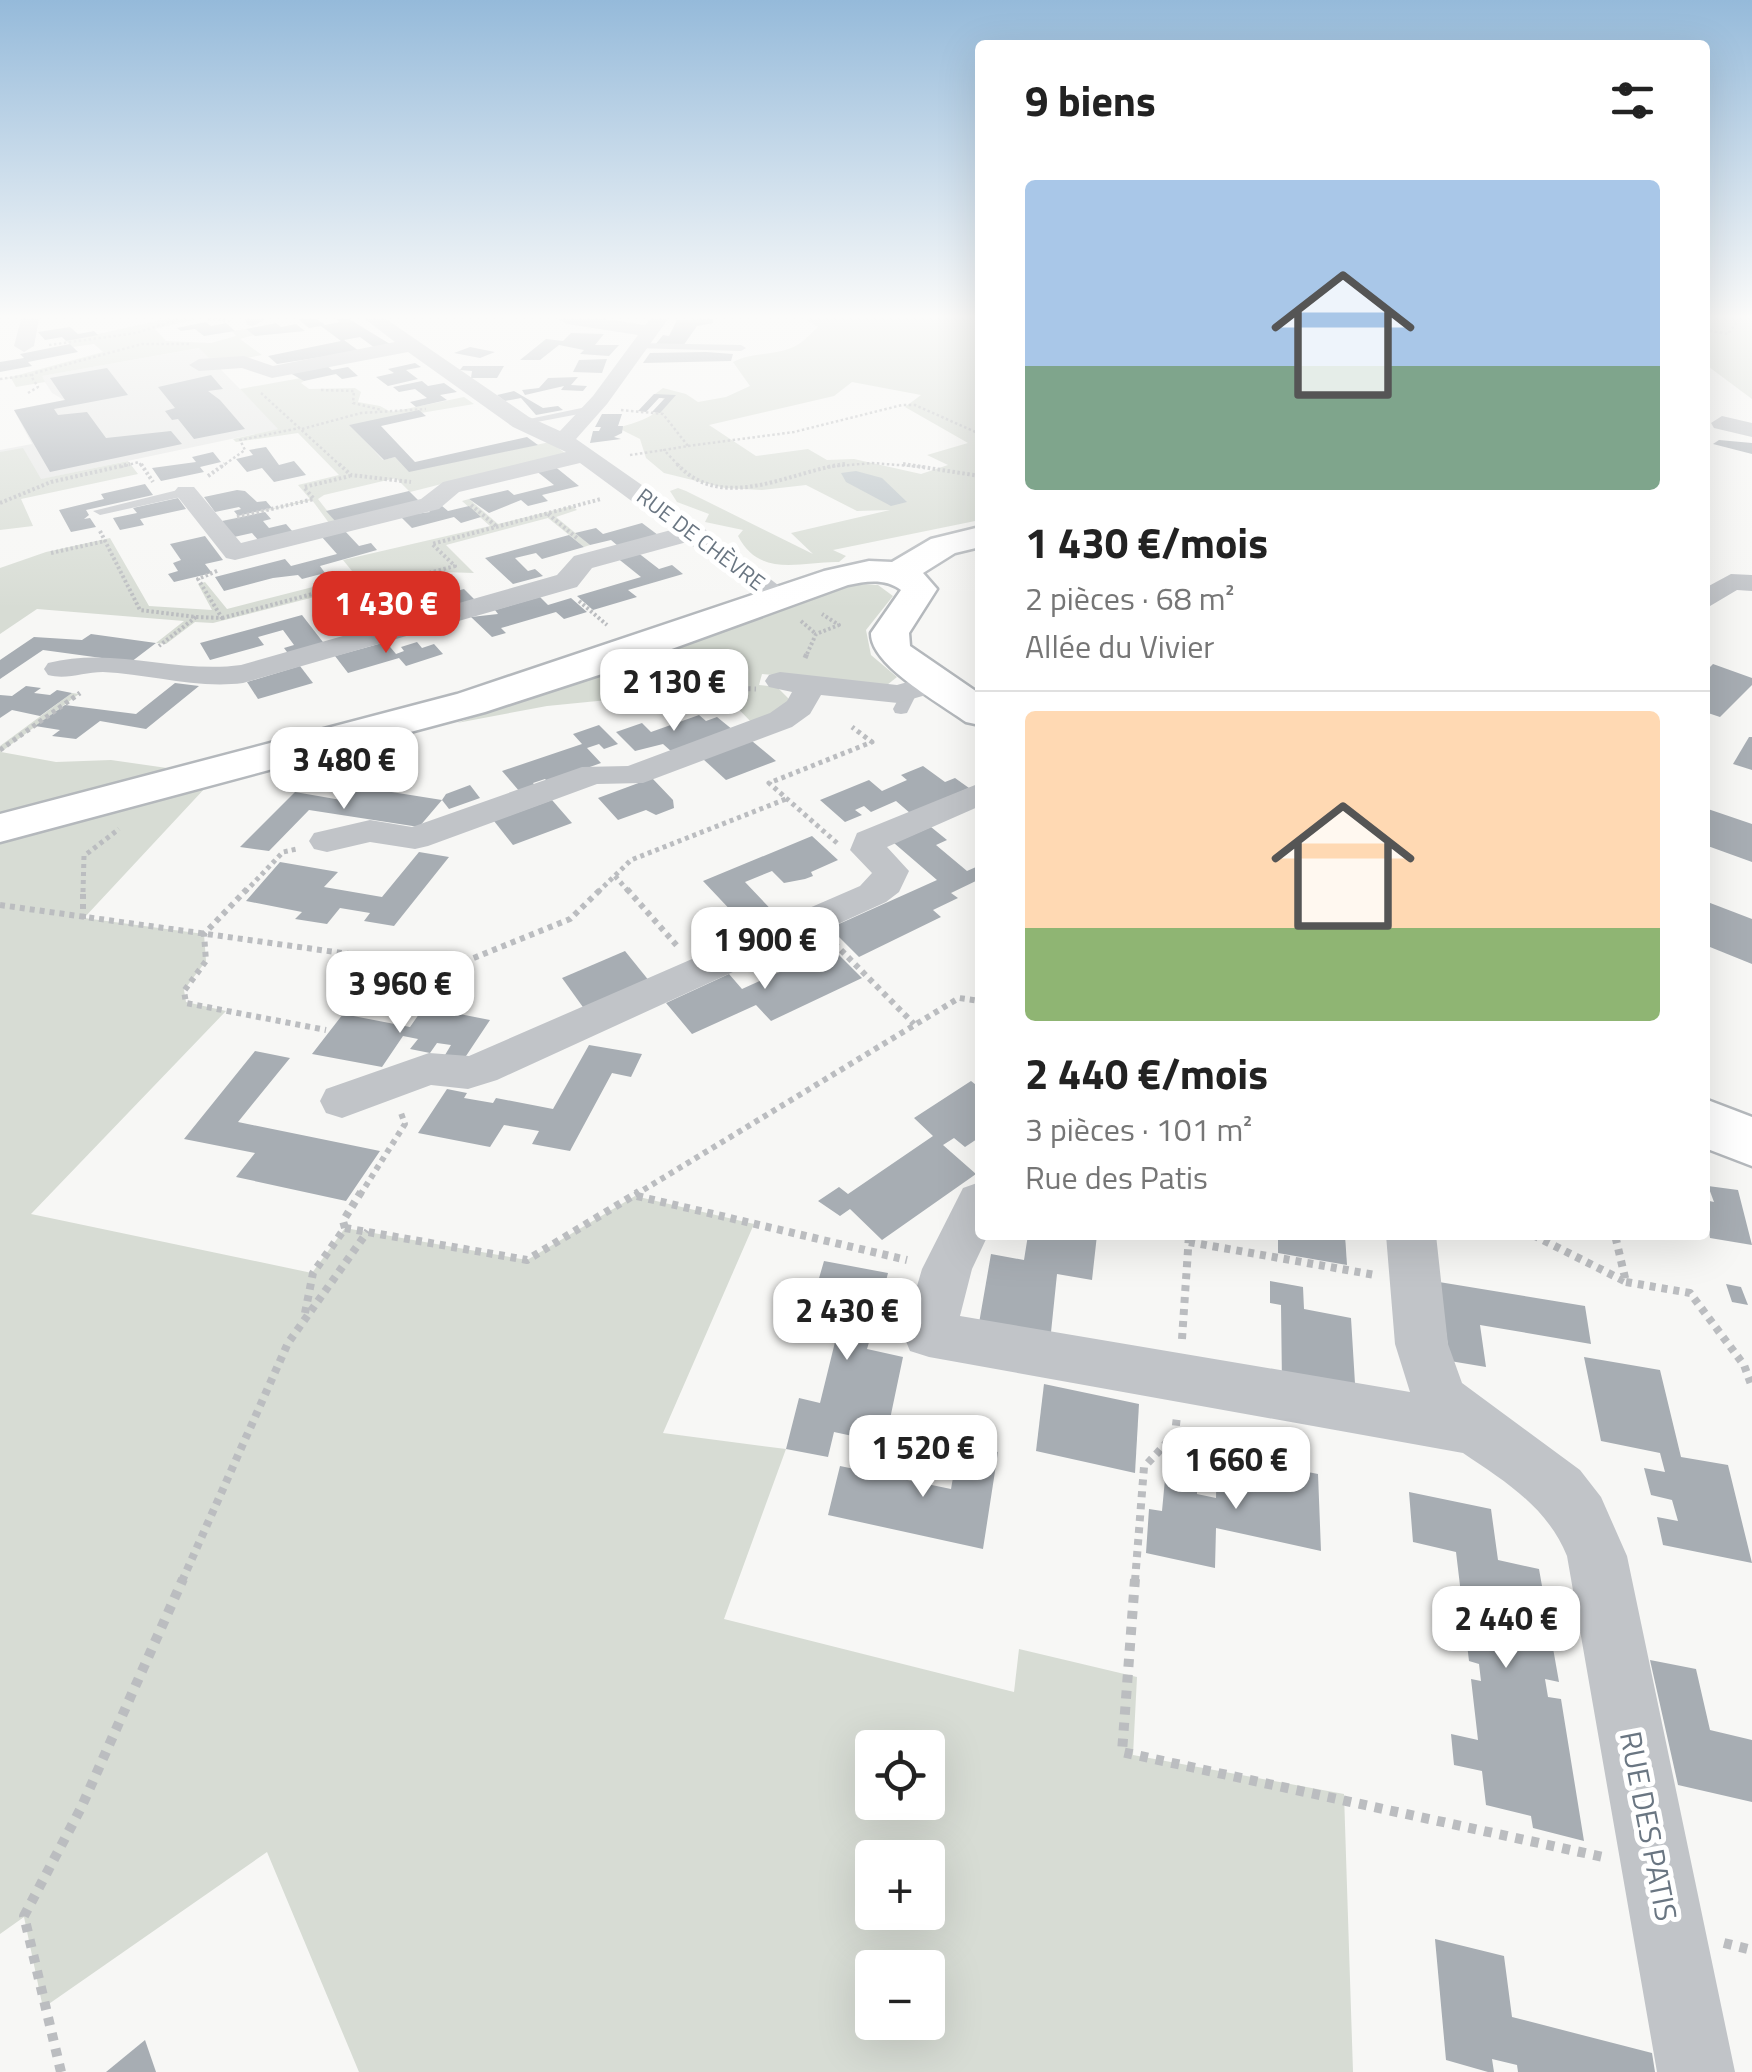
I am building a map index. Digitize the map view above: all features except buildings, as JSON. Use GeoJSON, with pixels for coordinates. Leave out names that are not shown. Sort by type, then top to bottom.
{"type":"FeatureCollection","features":[{"type":"Feature","properties":{"kind":"street","name":"RUE DE CHÈVRE"},"geometry":{"type":"LineString","coordinates":[[520,416],[636,490],[780,598]]}},
{"type":"Feature","properties":{"kind":"street"},"geometry":{"type":"LineString","coordinates":[[186,492],[235,552],[430,504],[451,487],[556,439],[583,416]]}},
{"type":"Feature","properties":{"kind":"street"},"geometry":{"type":"LineString","coordinates":[[1722,423],[1752,430]]}},
{"type":"Feature","properties":{"kind":"street"},"geometry":{"type":"LineString","coordinates":[[59,669],[99,663],[220,677],[243,674],[567,581],[584,562],[693,532]]}},
{"type":"Feature","properties":{"kind":"street"},"geometry":{"type":"LineString","coordinates":[[896,574],[943,546],[975,538]]}},
{"type":"Feature","properties":{"kind":"street"},"geometry":{"type":"LineString","coordinates":[[0,828],[471,704],[858,572],[912,579],[919,595],[889,630],[890,644],[915,695]]}},
{"type":"Feature","properties":{"kind":"street"},"geometry":{"type":"LineString","coordinates":[[1710,597],[1731,582],[1752,584]]}},
{"type":"Feature","properties":{"kind":"street"},"geometry":{"type":"LineString","coordinates":[[327,841],[370,831],[415,838],[594,774],[631,776],[781,720],[803,702],[796,682],[915,695],[975,712]]}},
{"type":"Feature","properties":{"kind":"street"},"geometry":{"type":"LineString","coordinates":[[342,1101],[429,1069],[468,1073],[482,1069],[873,894],[886,884],[891,871],[868,850],[873,838],[975,795]]}},
{"type":"Feature","properties":{"kind":"street"},"geometry":{"type":"LineString","coordinates":[[1710,1124],[1752,1143]]}},
{"type":"Feature","properties":{"kind":"street"},"geometry":{"type":"LineString","coordinates":[[975,1212],[947,1270],[929,1334],[1475,1429]]}},
{"type":"Feature","properties":{"kind":"street","name":"RUE DES PATIS"},"geometry":{"type":"LineString","coordinates":[[1414,1259],[1427,1367],[1443,1400],[1475,1429],[1542,1474],[1569,1499],[1584,1520],[1597,1556],[1696,2072]]}},
{"type":"Feature","properties":{"kind":"lane"},"geometry":{"type":"LineString","coordinates":[[556,439],[583,416]]}},
{"type":"Feature","properties":{"kind":"lane"},"geometry":{"type":"LineString","coordinates":[[100,511],[186,492]]}},
{"type":"Feature","properties":{"kind":"path"},"geometry":{"type":"LineString","coordinates":[[287,416],[351,475]]}},
{"type":"Feature","properties":{"kind":"path"},"geometry":{"type":"LineString","coordinates":[[0,504],[59,478],[112,471],[138,462],[154,484],[186,492],[245,450],[240,440],[350,416]]}},
{"type":"Feature","properties":{"kind":"path"},"geometry":{"type":"LineString","coordinates":[[665,416],[688,446]]}},
{"type":"Feature","properties":{"kind":"path"},"geometry":{"type":"LineString","coordinates":[[857,416],[794,432],[664,450],[685,476],[721,491],[755,488],[823,467],[854,463],[927,466],[975,475]]}},
{"type":"Feature","properties":{"kind":"path"},"geometry":{"type":"LineString","coordinates":[[939,416],[975,432]]}},
{"type":"Feature","properties":{"kind":"path"},"geometry":{"type":"LineString","coordinates":[[211,523],[314,499],[304,486],[351,475],[412,482],[421,489]]}},
{"type":"Feature","properties":{"kind":"path"},"geometry":{"type":"LineString","coordinates":[[342,596],[454,566],[432,544],[636,490]]}},
{"type":"Feature","properties":{"kind":"path"},"geometry":{"type":"LineString","coordinates":[[462,496],[497,526]]}},
{"type":"Feature","properties":{"kind":"path"},"geometry":{"type":"LineString","coordinates":[[51,554],[104,541],[140,610],[196,617],[222,618],[335,588],[373,637]]}},
{"type":"Feature","properties":{"kind":"path"},"geometry":{"type":"LineString","coordinates":[[222,618],[198,579],[226,567],[235,552]]}},
{"type":"Feature","properties":{"kind":"path"},"geometry":{"type":"LineString","coordinates":[[796,682],[816,634],[840,625],[822,614],[798,622],[816,634]]}},
{"type":"Feature","properties":{"kind":"path"},"geometry":{"type":"LineString","coordinates":[[0,750],[196,617]]}},
{"type":"Feature","properties":{"kind":"path"},"geometry":{"type":"LineString","coordinates":[[852,727],[872,742],[768,783],[839,845],[868,844]]}},
{"type":"Feature","properties":{"kind":"path"},"geometry":{"type":"LineString","coordinates":[[84,918],[84,856],[179,782]]}},
{"type":"Feature","properties":{"kind":"path"},"geometry":{"type":"LineString","coordinates":[[0,905],[449,968],[570,919],[630,860],[786,799]]}},
{"type":"Feature","properties":{"kind":"path"},"geometry":{"type":"LineString","coordinates":[[326,1030],[186,1003],[184,990],[206,961],[204,934],[283,852],[327,841]]}},
{"type":"Feature","properties":{"kind":"path"},"geometry":{"type":"LineString","coordinates":[[614,876],[699,971]]}},
{"type":"Feature","properties":{"kind":"path"},"geometry":{"type":"LineString","coordinates":[[812,921],[914,1024]]}},
{"type":"Feature","properties":{"kind":"path"},"geometry":{"type":"LineString","coordinates":[[345,1228],[527,1260],[958,998],[975,1001]]}},
{"type":"Feature","properties":{"kind":"path"},"geometry":{"type":"LineString","coordinates":[[345,1228],[343,1221],[405,1124],[389,1084]]}},
{"type":"Feature","properties":{"kind":"path"},"geometry":{"type":"LineString","coordinates":[[635,1196],[947,1270]]}},
{"type":"Feature","properties":{"kind":"path"},"geometry":{"type":"LineString","coordinates":[[304,1319],[313,1273],[345,1228]]}},
{"type":"Feature","properties":{"kind":"path"},"geometry":{"type":"LineString","coordinates":[[60,2072],[24,1916],[81,1808],[288,1343],[368,1231]]}},
{"type":"Feature","properties":{"kind":"path"},"geometry":{"type":"LineString","coordinates":[[1189,1240],[1175,1434],[1144,1468],[1122,1752],[1657,1868]]}},
{"type":"Feature","properties":{"kind":"path"},"geometry":{"type":"LineString","coordinates":[[1210,1240],[1414,1259]]}},
{"type":"Feature","properties":{"kind":"path"},"geometry":{"type":"LineString","coordinates":[[1543,1240],[1626,1282],[1690,1293],[1744,1365],[1752,1387]]}},
{"type":"Feature","properties":{"kind":"path"},"geometry":{"type":"LineString","coordinates":[[1617,1240],[1626,1282]]}},
{"type":"Feature","properties":{"kind":"shaded area"},"geometry":{"type":"Polygon","coordinates":[[[17,416],[266,416],[279,429],[0,488],[0,450],[32,444],[17,416]]]}},
{"type":"Feature","properties":{"kind":"shaded area"},"geometry":{"type":"Polygon","coordinates":[[[265,416],[405,416],[350,425],[383,460],[395,457],[410,471],[550,442],[565,453],[410,492],[396,478],[324,495],[318,499],[336,522],[329,523],[312,500],[222,521],[310,499],[298,485],[339,475],[298,433],[236,442],[233,439],[278,429],[265,416]]]}},
{"type":"Feature","properties":{"kind":"shaded area"},"geometry":{"type":"Polygon","coordinates":[[[749,416],[709,425],[756,456],[808,449],[827,460],[854,459],[921,474],[948,465],[927,455],[968,443],[920,416],[975,416],[975,521],[833,550],[846,556],[839,562],[770,563],[747,549],[738,536],[743,530],[705,522],[709,514],[677,502],[670,491],[686,491],[813,554],[791,533],[890,510],[857,511],[806,485],[762,490],[725,488],[664,473],[646,458],[640,439],[618,428],[645,418],[749,416]]]}},
{"type":"Feature","properties":{"kind":"shaded area"},"geometry":{"type":"Polygon","coordinates":[[[23,448],[41,479],[128,461],[138,474],[21,499],[33,526],[0,530],[0,452],[23,448]]]}},
{"type":"Feature","properties":{"kind":"shaded area"},"geometry":{"type":"Polygon","coordinates":[[[856,471],[882,478],[907,502],[891,506],[846,482],[841,473],[856,471]]]}},
{"type":"Feature","properties":{"kind":"shaded area"},"geometry":{"type":"Polygon","coordinates":[[[469,499],[498,524],[572,506],[577,510],[556,517],[590,545],[584,547],[548,518],[446,545],[474,573],[442,572],[348,598],[376,632],[365,635],[330,593],[213,623],[195,622],[166,644],[156,643],[184,621],[37,609],[0,634],[0,568],[46,552],[110,538],[149,606],[212,610],[198,584],[205,582],[227,609],[356,576],[343,560],[490,526],[462,501],[469,499]]]}},
{"type":"Feature","properties":{"kind":"shaded area"},"geometry":{"type":"Polygon","coordinates":[[[856,584],[878,585],[893,596],[866,630],[871,655],[897,677],[887,685],[762,674],[759,685],[777,687],[792,702],[754,725],[719,689],[547,706],[457,723],[856,584]]]}},
{"type":"Feature","properties":{"kind":"shaded area"},"geometry":{"type":"Polygon","coordinates":[[[72,693],[79,694],[1,752],[56,762],[111,760],[174,769],[0,816],[0,746],[72,693]]]}},
{"type":"Feature","properties":{"kind":"shaded area"},"geometry":{"type":"Polygon","coordinates":[[[220,772],[84,918],[204,934],[206,961],[184,990],[186,1002],[226,1011],[31,1214],[312,1273],[345,1228],[527,1260],[635,1196],[754,1224],[663,1433],[786,1449],[724,1619],[1014,1692],[1019,1649],[1137,1677],[1133,1755],[1344,1794],[1353,2072],[359,2072],[267,1852],[43,2008],[24,1917],[0,1934],[0,828],[220,772]]]}}]}
